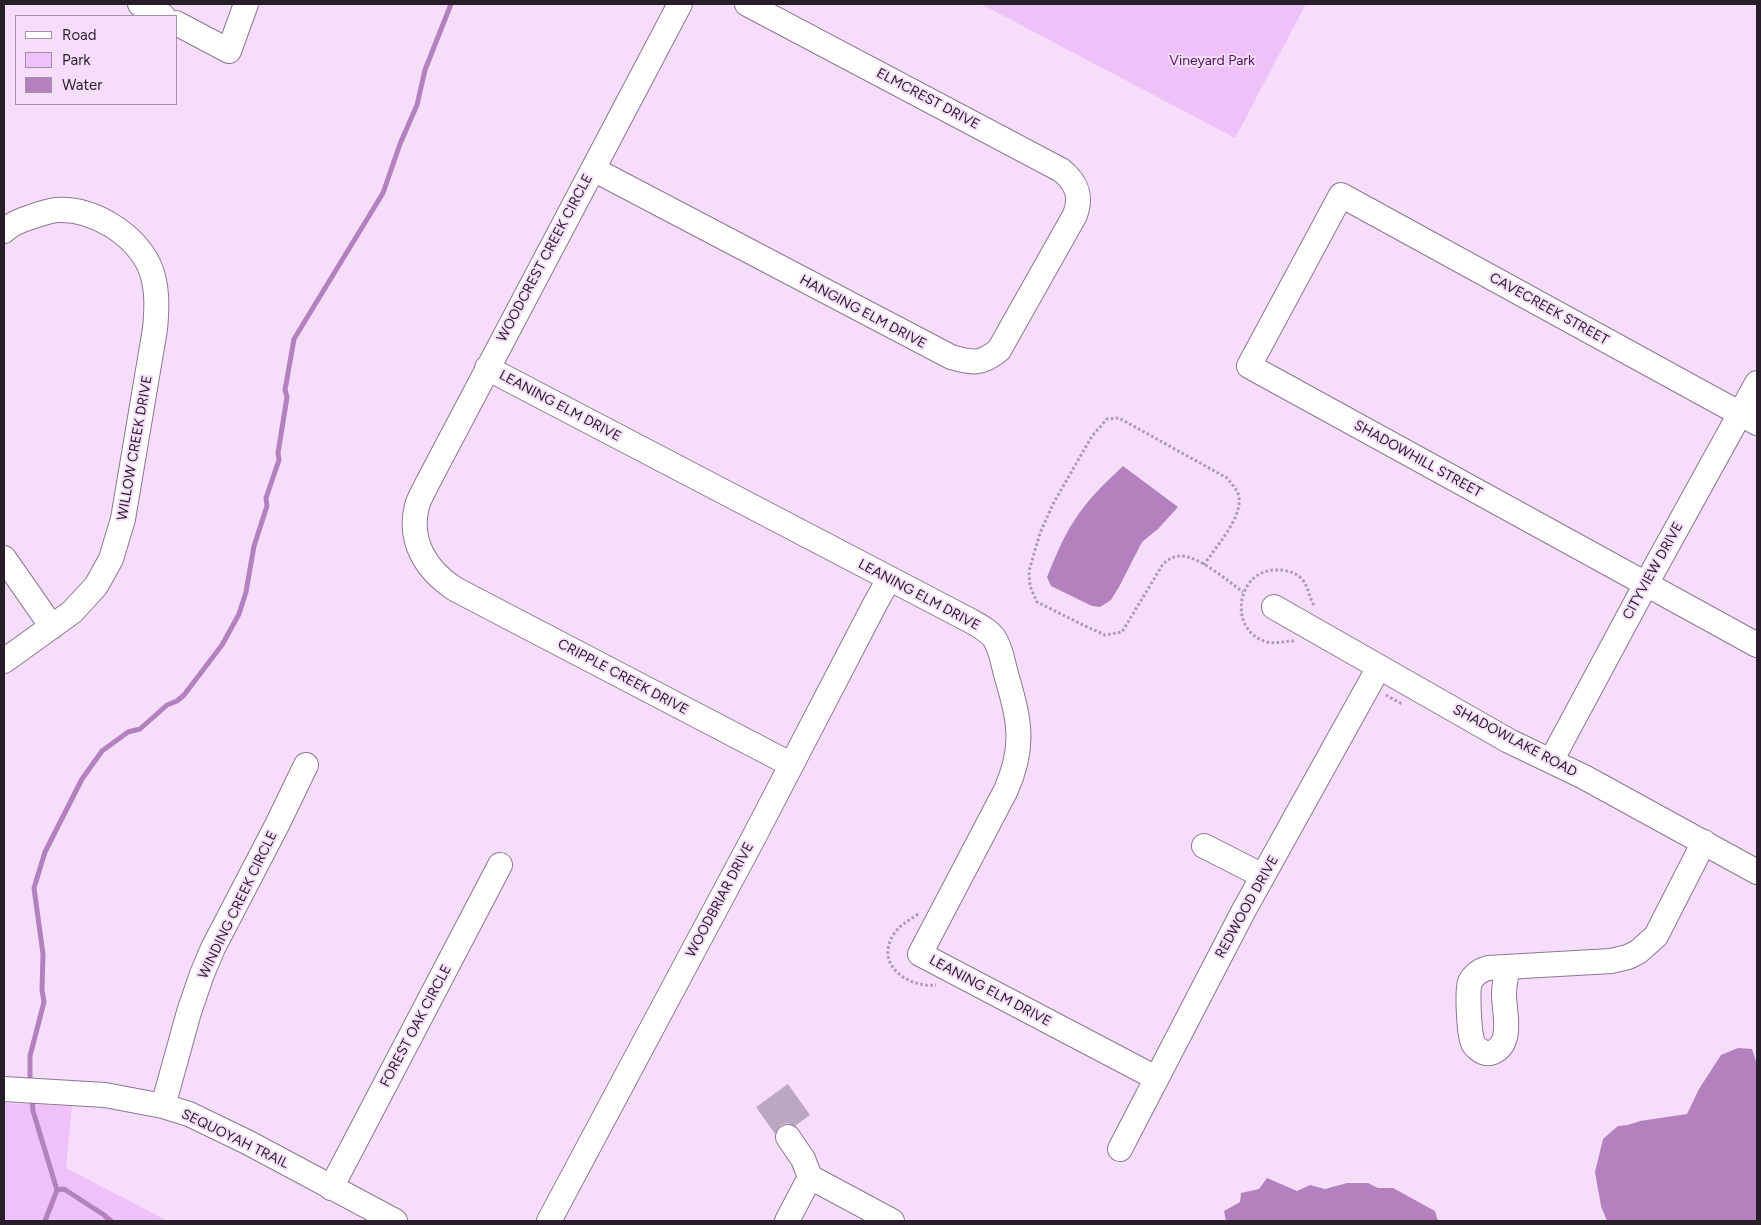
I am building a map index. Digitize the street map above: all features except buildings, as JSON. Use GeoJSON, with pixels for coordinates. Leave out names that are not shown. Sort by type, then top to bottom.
{"type":"FeatureCollection","features":[{"type":"Feature","properties":{"kind":"street"},"geometry":{"type":"LineString","coordinates":[[140,4],[161,15]]}},
{"type":"Feature","properties":{"kind":"street"},"geometry":{"type":"LineString","coordinates":[[178,24],[229,51],[246,4]]}},
{"type":"Feature","properties":{"kind":"street","name":"WOODCREST CREEK CIRCLE"},"geometry":{"type":"LineString","coordinates":[[455,589],[435,574],[427,564],[417,542],[414,532],[418,505],[487,368],[680,4]]}},
{"type":"Feature","properties":{"kind":"street","name":"ELMCREST DRIVE"},"geometry":{"type":"LineString","coordinates":[[747,4],[1061,170],[1070,176],[1079,194],[1075,215]]}},
{"type":"Feature","properties":{"kind":"street","name":"HANGING ELM DRIVE"},"geometry":{"type":"LineString","coordinates":[[593,168],[937,351],[973,363],[991,356],[1003,343],[1075,215]]}},
{"type":"Feature","properties":{"kind":"street","name":"CAVECREEK STREET"},"geometry":{"type":"LineString","coordinates":[[1341,195],[1749,418]]}},
{"type":"Feature","properties":{"kind":"street","name":"SHADOWHILL STREET"},"geometry":{"type":"LineString","coordinates":[[1341,195],[1248,366],[1757,646]]}},
{"type":"Feature","properties":{"kind":"street","name":"WILLOW CREEK DRIVE"},"geometry":{"type":"LineString","coordinates":[[4,231],[22,220],[56,210],[90,215],[126,236],[138,249],[149,265],[157,299],[155,329],[118,540],[112,559],[96,586],[72,612],[4,661]]}},
{"type":"Feature","properties":{"kind":"street","name":"LEANING ELM DRIVE"},"geometry":{"type":"LineString","coordinates":[[487,368],[981,627],[994,639],[999,648],[1018,714],[1019,748],[1014,773],[920,954],[1156,1078]]}},
{"type":"Feature","properties":{"kind":"street","name":"CITYVIEW DRIVE"},"geometry":{"type":"LineString","coordinates":[[1551,761],[1646,584],[1749,418],[1757,383]]}},
{"type":"Feature","properties":{"kind":"street"},"geometry":{"type":"LineString","coordinates":[[4,558],[52,627]]}},
{"type":"Feature","properties":{"kind":"street","name":"WOODBRIAR DRIVE"},"geometry":{"type":"LineString","coordinates":[[549,1221],[889,579]]}},
{"type":"Feature","properties":{"kind":"street","name":"CRIPPLE CREEK DRIVE"},"geometry":{"type":"LineString","coordinates":[[455,589],[790,764]]}},
{"type":"Feature","properties":{"kind":"street","name":"SHADOWLAKE ROAD"},"geometry":{"type":"LineString","coordinates":[[1274,607],[1509,741],[1551,761],[1757,872]]}},
{"type":"Feature","properties":{"kind":"street","name":"REDWOOD DRIVE"},"geometry":{"type":"LineString","coordinates":[[1120,1149],[1263,876],[1379,667]]}},
{"type":"Feature","properties":{"kind":"street","name":"WINDING CREEK CIRCLE"},"geometry":{"type":"LineString","coordinates":[[163,1106],[189,1012],[205,965],[306,765]]}},
{"type":"Feature","properties":{"kind":"street"},"geometry":{"type":"LineString","coordinates":[[1508,967],[1610,961],[1628,957],[1638,952],[1656,936],[1704,842]]}},
{"type":"Feature","properties":{"kind":"street"},"geometry":{"type":"LineString","coordinates":[[1204,846],[1263,876]]}},
{"type":"Feature","properties":{"kind":"street","name":"FOREST OAK CIRCLE"},"geometry":{"type":"LineString","coordinates":[[331,1188],[500,866]]}},
{"type":"Feature","properties":{"kind":"street","name":"SEQUOYAH TRAIL"},"geometry":{"type":"LineString","coordinates":[[4,1089],[105,1095],[163,1106],[207,1122],[395,1221]]}},
{"type":"Feature","properties":{"kind":"street"},"geometry":{"type":"LineString","coordinates":[[788,1136],[803,1159],[810,1178],[892,1221]]}},
{"type":"Feature","properties":{"kind":"street"},"geometry":{"type":"LineString","coordinates":[[787,1221],[810,1178]]}},
{"type":"Feature","properties":{"kind":"path"},"geometry":{"type":"LineString","coordinates":[[1204,565],[1234,520],[1238,507],[1238,492],[1227,478],[1119,418],[1107,419],[1092,436],[1053,504],[1040,533],[1029,571],[1030,586],[1037,602],[1105,635],[1122,632],[1163,564],[1171,558],[1182,556],[1192,558],[1204,565],[1243,592]]}},
{"type":"Feature","properties":{"kind":"path","name":"LEANING ELM DRIVE"},"geometry":{"type":"LineString","coordinates":[[922,910],[899,927],[888,946],[889,954],[891,964],[899,976],[910,982],[928,986],[937,985]]}},
{"type":"Feature","properties":{"kind":"green space","name":"Vineyard Park"},"geometry":{"type":"Polygon","coordinates":[[[981,4],[1306,4],[1235,138],[981,4]]]}},
{"type":"Feature","properties":{"kind":"green space"},"geometry":{"type":"Polygon","coordinates":[[[4,1103],[72,1106],[66,1168],[168,1221],[4,1221],[4,1103]]]}},
{"type":"Feature","properties":{"kind":"water"},"geometry":{"type":"Polygon","coordinates":[[[1123,466],[1178,507],[1158,529],[1142,542],[1111,600],[1100,607],[1092,606],[1051,586],[1047,577],[1062,542],[1079,513],[1123,466]]]}},
{"type":"Feature","properties":{"kind":"water"},"geometry":{"type":"Polygon","coordinates":[[[1738,1048],[1752,1049],[1757,1065],[1757,1221],[1607,1221],[1601,1206],[1595,1172],[1603,1139],[1618,1126],[1687,1114],[1699,1089],[1721,1055],[1738,1048]]]}},
{"type":"Feature","properties":{"kind":"water"},"geometry":{"type":"Polygon","coordinates":[[[1267,1178],[1297,1191],[1310,1185],[1325,1189],[1347,1183],[1368,1183],[1378,1188],[1393,1188],[1435,1211],[1438,1221],[1226,1221],[1224,1211],[1240,1202],[1241,1193],[1259,1189],[1267,1178]]]}},
{"type":"Feature","properties":{"kind":"waterway"},"geometry":{"type":"LineString","coordinates":[[30,1084],[30,1056],[44,1002],[42,990],[43,954],[34,888],[45,852],[82,779],[102,751],[128,732],[140,729],[167,705],[177,701],[184,695],[222,645],[239,614],[246,592],[254,546],[267,506],[266,498],[279,460],[278,453],[287,397],[285,390],[294,339],[383,193],[400,144],[417,105],[425,70],[451,4]]}},
{"type":"Feature","properties":{"kind":"waterway"},"geometry":{"type":"LineString","coordinates":[[32,1097],[33,1111],[57,1190],[45,1221]]}},
{"type":"Feature","properties":{"kind":"waterway"},"geometry":{"type":"LineString","coordinates":[[57,1190],[64,1189],[111,1221]]}}]}
